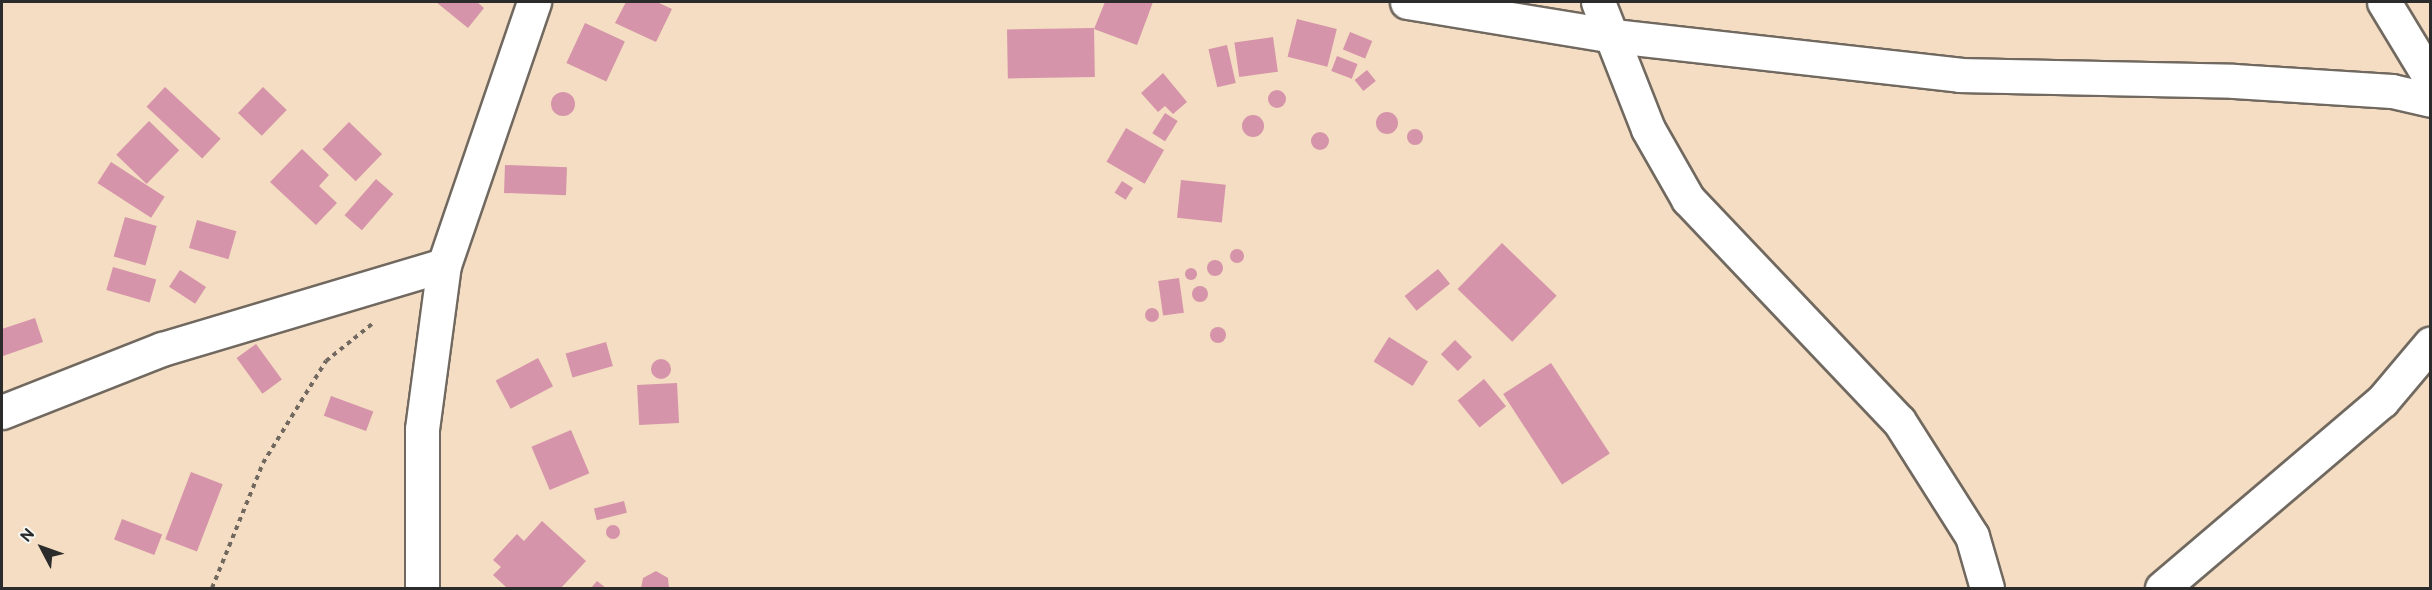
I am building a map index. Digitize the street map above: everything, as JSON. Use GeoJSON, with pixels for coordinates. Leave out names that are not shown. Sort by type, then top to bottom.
{"type":"FeatureCollection","features":[{"type":"Feature","properties":{"kind":"street"},"geometry":{"type":"LineString","coordinates":[[422,588],[422,429],[444,265],[534,2]]}},
{"type":"Feature","properties":{"kind":"street"},"geometry":{"type":"LineString","coordinates":[[1407,2],[1614,36],[1959,75],[2234,81],[2392,92],[2430,100]]}},
{"type":"Feature","properties":{"kind":"street"},"geometry":{"type":"LineString","coordinates":[[1598,2],[1614,36],[1648,129],[1688,199],[1899,420],[1972,536],[1987,588]]}},
{"type":"Feature","properties":{"kind":"street"},"geometry":{"type":"LineString","coordinates":[[2384,2],[2430,78]]}},
{"type":"Feature","properties":{"kind":"street"},"geometry":{"type":"LineString","coordinates":[[2,412],[162,349],[444,265]]}},
{"type":"Feature","properties":{"kind":"street"},"geometry":{"type":"LineString","coordinates":[[2162,588],[2382,401],[2430,344]]}},
{"type":"Feature","properties":{"kind":"path"},"geometry":{"type":"LineString","coordinates":[[212,588],[263,463],[326,361],[381,317]]}},
{"type":"Feature","properties":{"kind":"building"},"geometry":{"type":"Polygon","coordinates":[[[436,2],[477,2],[484,8],[468,28],[436,2]]]}},
{"type":"Feature","properties":{"kind":"building"},"geometry":{"type":"Polygon","coordinates":[[[626,2],[657,2],[672,9],[656,42],[615,23],[626,2]]]}},
{"type":"Feature","properties":{"kind":"building"},"geometry":{"type":"Polygon","coordinates":[[[1105,2],[1153,2],[1137,45],[1094,29],[1105,2]]]}},
{"type":"Feature","properties":{"kind":"building"},"geometry":{"type":"Polygon","coordinates":[[[1297,19],[1337,29],[1327,67],[1288,57],[1297,19]]]}},
{"type":"Feature","properties":{"kind":"building"},"geometry":{"type":"Polygon","coordinates":[[[585,23],[625,42],[606,81],[566,63],[585,23]]]}},
{"type":"Feature","properties":{"kind":"building"},"geometry":{"type":"Polygon","coordinates":[[[1094,28],[1095,77],[1008,79],[1007,30],[1094,28]]]}},
{"type":"Feature","properties":{"kind":"building"},"geometry":{"type":"Polygon","coordinates":[[[1350,32],[1372,41],[1365,59],[1343,50],[1350,32]]]}},
{"type":"Feature","properties":{"kind":"building"},"geometry":{"type":"Polygon","coordinates":[[[1273,37],[1278,72],[1239,77],[1234,42],[1273,37]]]}},
{"type":"Feature","properties":{"kind":"building"},"geometry":{"type":"Polygon","coordinates":[[[1227,45],[1236,83],[1217,87],[1208,49],[1227,45]]]}},
{"type":"Feature","properties":{"kind":"building"},"geometry":{"type":"Polygon","coordinates":[[[1337,56],[1358,64],[1352,79],[1331,71],[1337,56]]]}},
{"type":"Feature","properties":{"kind":"building"},"geometry":{"type":"Polygon","coordinates":[[[1367,70],[1376,81],[1363,91],[1355,80],[1367,70]]]}},
{"type":"Feature","properties":{"kind":"building"},"geometry":{"type":"Polygon","coordinates":[[[1163,73],[1187,102],[1173,114],[1165,106],[1158,112],[1141,93],[1163,73]]]}},
{"type":"Feature","properties":{"kind":"building"},"geometry":{"type":"Polygon","coordinates":[[[165,87],[221,139],[202,159],[147,107],[165,87]]]}},
{"type":"Feature","properties":{"kind":"building"},"geometry":{"type":"Polygon","coordinates":[[[263,87],[287,110],[262,136],[238,113],[263,87]]]}},
{"type":"Feature","properties":{"kind":"building"},"geometry":{"type":"Polygon","coordinates":[[[1273,90],[1281,90],[1286,95],[1284,106],[1273,108],[1268,103],[1268,95],[1273,90]]]}},
{"type":"Feature","properties":{"kind":"building"},"geometry":{"type":"Polygon","coordinates":[[[563,92],[572,95],[575,104],[572,113],[563,116],[554,113],[551,104],[554,95],[563,92]]]}},
{"type":"Feature","properties":{"kind":"building"},"geometry":{"type":"Polygon","coordinates":[[[1387,112],[1395,115],[1398,123],[1395,131],[1387,134],[1379,131],[1376,123],[1379,115],[1387,112]]]}},
{"type":"Feature","properties":{"kind":"building"},"geometry":{"type":"Polygon","coordinates":[[[1165,113],[1178,121],[1165,141],[1152,133],[1165,113]]]}},
{"type":"Feature","properties":{"kind":"building"},"geometry":{"type":"Polygon","coordinates":[[[1253,115],[1261,118],[1264,126],[1261,134],[1253,137],[1245,134],[1242,126],[1245,118],[1253,115]]]}},
{"type":"Feature","properties":{"kind":"building"},"geometry":{"type":"Polygon","coordinates":[[[149,121],[179,150],[147,184],[116,155],[149,121]]]}},
{"type":"Feature","properties":{"kind":"building"},"geometry":{"type":"Polygon","coordinates":[[[349,122],[382,154],[356,181],[323,149],[349,122]]]}},
{"type":"Feature","properties":{"kind":"building"},"geometry":{"type":"Polygon","coordinates":[[[1126,128],[1164,150],[1145,184],[1106,162],[1126,128]]]}},
{"type":"Feature","properties":{"kind":"building"},"geometry":{"type":"Polygon","coordinates":[[[1412,129],[1418,129],[1423,137],[1421,143],[1412,145],[1407,140],[1407,134],[1412,129]]]}},
{"type":"Feature","properties":{"kind":"building"},"geometry":{"type":"Polygon","coordinates":[[[1320,132],[1326,135],[1329,141],[1326,147],[1320,150],[1314,147],[1311,141],[1314,135],[1320,132]]]}},
{"type":"Feature","properties":{"kind":"building"},"geometry":{"type":"Polygon","coordinates":[[[302,149],[329,175],[319,186],[337,203],[316,225],[270,182],[302,149]]]}},
{"type":"Feature","properties":{"kind":"building"},"geometry":{"type":"Polygon","coordinates":[[[111,162],[165,197],[151,218],[97,183],[111,162]]]}},
{"type":"Feature","properties":{"kind":"building"},"geometry":{"type":"Polygon","coordinates":[[[505,165],[567,167],[566,195],[504,193],[505,165]]]}},
{"type":"Feature","properties":{"kind":"building"},"geometry":{"type":"Polygon","coordinates":[[[376,179],[393,194],[362,230],[345,215],[376,179]]]}},
{"type":"Feature","properties":{"kind":"building"},"geometry":{"type":"Polygon","coordinates":[[[1181,180],[1226,185],[1222,222],[1177,218],[1181,180]]]}},
{"type":"Feature","properties":{"kind":"building"},"geometry":{"type":"Polygon","coordinates":[[[1122,181],[1133,188],[1126,200],[1115,193],[1122,181]]]}},
{"type":"Feature","properties":{"kind":"building"},"geometry":{"type":"Polygon","coordinates":[[[125,217],[157,226],[145,266],[114,256],[125,217]]]}},
{"type":"Feature","properties":{"kind":"building"},"geometry":{"type":"Polygon","coordinates":[[[197,220],[236,231],[228,259],[189,248],[197,220]]]}},
{"type":"Feature","properties":{"kind":"building"},"geometry":{"type":"Polygon","coordinates":[[[1502,243],[1557,296],[1512,342],[1458,289],[1502,243]]]}},
{"type":"Feature","properties":{"kind":"building"},"geometry":{"type":"Polygon","coordinates":[[[1234,249],[1240,249],[1244,256],[1240,263],[1234,263],[1230,259],[1230,253],[1234,249]]]}},
{"type":"Feature","properties":{"kind":"building"},"geometry":{"type":"Polygon","coordinates":[[[1212,260],[1218,260],[1223,268],[1221,274],[1212,276],[1207,271],[1207,265],[1212,260]]]}},
{"type":"Feature","properties":{"kind":"building"},"geometry":{"type":"Polygon","coordinates":[[[113,267],[156,279],[150,302],[106,290],[113,267]]]}},
{"type":"Feature","properties":{"kind":"building"},"geometry":{"type":"Polygon","coordinates":[[[1193,268],[1197,274],[1193,280],[1189,280],[1185,272],[1193,268]]]}},
{"type":"Feature","properties":{"kind":"building"},"geometry":{"type":"Polygon","coordinates":[[[1438,269],[1450,284],[1417,311],[1405,296],[1438,269]]]}},
{"type":"Feature","properties":{"kind":"building"},"geometry":{"type":"Polygon","coordinates":[[[180,270],[206,287],[195,304],[169,287],[180,270]]]}},
{"type":"Feature","properties":{"kind":"building"},"geometry":{"type":"Polygon","coordinates":[[[1179,278],[1184,313],[1163,316],[1158,281],[1179,278]]]}},
{"type":"Feature","properties":{"kind":"building"},"geometry":{"type":"Polygon","coordinates":[[[1197,286],[1203,286],[1208,294],[1206,300],[1197,302],[1192,297],[1192,291],[1197,286]]]}},
{"type":"Feature","properties":{"kind":"building"},"geometry":{"type":"Polygon","coordinates":[[[1149,308],[1155,308],[1159,315],[1155,322],[1149,322],[1145,318],[1145,312],[1149,308]]]}},
{"type":"Feature","properties":{"kind":"building"},"geometry":{"type":"Polygon","coordinates":[[[35,318],[43,342],[3,356],[2,329],[35,318]]]}},
{"type":"Feature","properties":{"kind":"building"},"geometry":{"type":"Polygon","coordinates":[[[1218,327],[1224,329],[1226,335],[1224,341],[1218,343],[1212,341],[1210,335],[1212,329],[1218,327]]]}},
{"type":"Feature","properties":{"kind":"building"},"geometry":{"type":"Polygon","coordinates":[[[1389,337],[1428,361],[1413,386],[1374,362],[1389,337]]]}},
{"type":"Feature","properties":{"kind":"building"},"geometry":{"type":"Polygon","coordinates":[[[1455,340],[1472,357],[1458,371],[1441,354],[1455,340]]]}},
{"type":"Feature","properties":{"kind":"building"},"geometry":{"type":"Polygon","coordinates":[[[606,342],[613,366],[573,378],[566,354],[606,342]]]}},
{"type":"Feature","properties":{"kind":"building"},"geometry":{"type":"Polygon","coordinates":[[[256,344],[282,380],[262,394],[237,358],[256,344]]]}},
{"type":"Feature","properties":{"kind":"building"},"geometry":{"type":"Polygon","coordinates":[[[538,358],[553,386],[511,409],[496,381],[538,358]]]}},
{"type":"Feature","properties":{"kind":"building"},"geometry":{"type":"Polygon","coordinates":[[[657,359],[665,359],[671,365],[671,373],[665,379],[657,379],[651,373],[651,365],[657,359]]]}},
{"type":"Feature","properties":{"kind":"building"},"geometry":{"type":"Polygon","coordinates":[[[1551,363],[1610,454],[1562,485],[1503,394],[1551,363]]]}},
{"type":"Feature","properties":{"kind":"building"},"geometry":{"type":"Polygon","coordinates":[[[1484,379],[1506,406],[1480,428],[1458,400],[1484,379]]]}},
{"type":"Feature","properties":{"kind":"building"},"geometry":{"type":"Polygon","coordinates":[[[677,383],[679,423],[639,425],[637,385],[677,383]]]}},
{"type":"Feature","properties":{"kind":"building"},"geometry":{"type":"Polygon","coordinates":[[[331,396],[373,411],[366,431],[324,416],[331,396]]]}},
{"type":"Feature","properties":{"kind":"building"},"geometry":{"type":"Polygon","coordinates":[[[571,430],[589,473],[550,490],[531,447],[571,430]]]}},
{"type":"Feature","properties":{"kind":"building"},"geometry":{"type":"Polygon","coordinates":[[[191,472],[223,484],[197,551],[165,539],[191,472]]]}},
{"type":"Feature","properties":{"kind":"building"},"geometry":{"type":"Polygon","coordinates":[[[624,501],[627,513],[597,520],[594,508],[624,501]]]}},
{"type":"Feature","properties":{"kind":"building"},"geometry":{"type":"Polygon","coordinates":[[[122,519],[162,534],[154,555],[114,540],[122,519]]]}},
{"type":"Feature","properties":{"kind":"building"},"geometry":{"type":"Polygon","coordinates":[[[542,521],[586,561],[561,588],[507,588],[493,575],[501,567],[493,560],[517,534],[524,541],[542,521]]]}},
{"type":"Feature","properties":{"kind":"building"},"geometry":{"type":"Polygon","coordinates":[[[610,525],[616,525],[620,532],[616,539],[610,539],[606,535],[606,529],[610,525]]]}},
{"type":"Feature","properties":{"kind":"building"},"geometry":{"type":"Polygon","coordinates":[[[656,571],[668,578],[669,588],[641,588],[643,578],[656,571]]]}},
{"type":"Feature","properties":{"kind":"building"},"geometry":{"type":"Polygon","coordinates":[[[597,581],[606,588],[591,588],[597,581]]]}}]}
